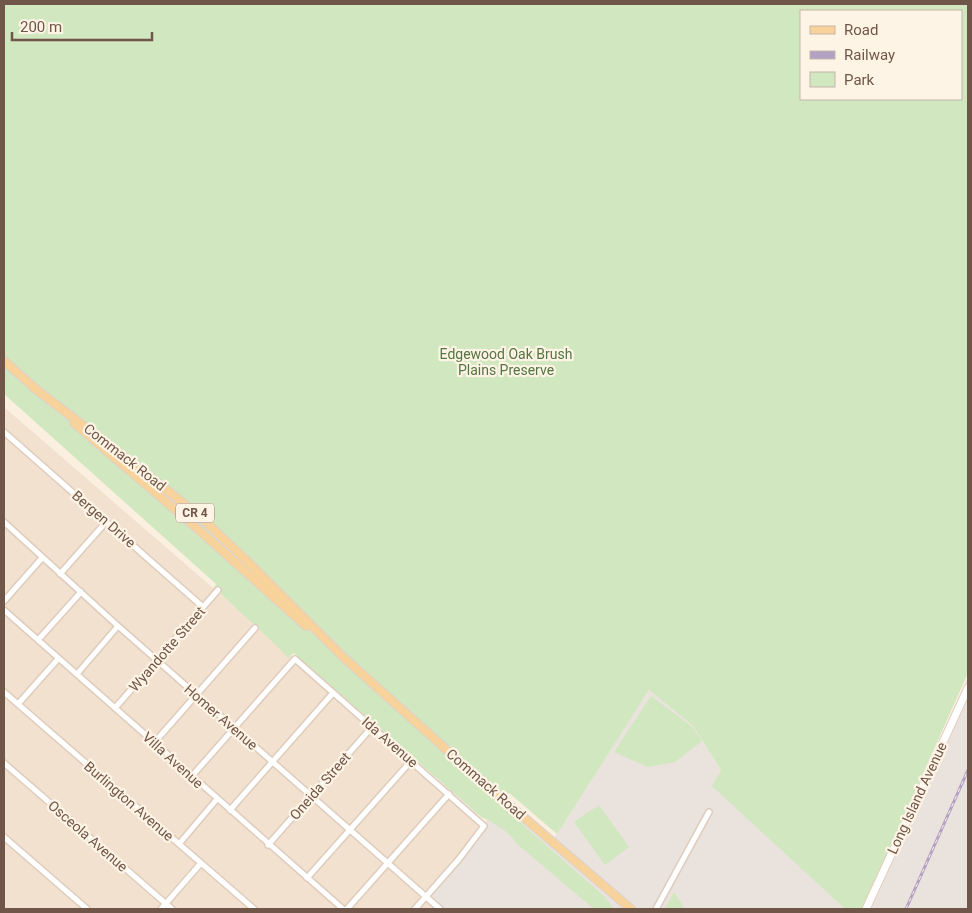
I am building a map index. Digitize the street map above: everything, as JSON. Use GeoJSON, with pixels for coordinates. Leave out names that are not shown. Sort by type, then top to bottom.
{"type":"FeatureCollection","features":[{"type":"Feature","properties":{"kind":"main road","name":"Commack Road"},"geometry":{"type":"LineString","coordinates":[[4,361],[631,909]]}},
{"type":"Feature","properties":{"kind":"main road"},"geometry":{"type":"LineString","coordinates":[[618,898],[623,909]]}},
{"type":"Feature","properties":{"kind":"street","name":"Bergen Drive"},"geometry":{"type":"LineString","coordinates":[[4,432],[203,607]]}},
{"type":"Feature","properties":{"kind":"street","name":"Homer Avenue"},"geometry":{"type":"LineString","coordinates":[[4,522],[118,626],[440,909]]}},
{"type":"Feature","properties":{"kind":"street"},"geometry":{"type":"LineString","coordinates":[[60,574],[106,522]]}},
{"type":"Feature","properties":{"kind":"street"},"geometry":{"type":"LineString","coordinates":[[4,601],[42,558]]}},
{"type":"Feature","properties":{"kind":"street","name":"Wyandotte Street"},"geometry":{"type":"LineString","coordinates":[[115,708],[218,590]]}},
{"type":"Feature","properties":{"kind":"street"},"geometry":{"type":"LineString","coordinates":[[38,640],[81,592]]}},
{"type":"Feature","properties":{"kind":"street","name":"Villa Avenue"},"geometry":{"type":"LineString","coordinates":[[4,610],[268,845],[343,909]]}},
{"type":"Feature","properties":{"kind":"street"},"geometry":{"type":"LineString","coordinates":[[77,674],[118,626]]}},
{"type":"Feature","properties":{"kind":"street"},"geometry":{"type":"LineString","coordinates":[[154,743],[255,628]]}},
{"type":"Feature","properties":{"kind":"street"},"geometry":{"type":"LineString","coordinates":[[18,704],[58,659]]}},
{"type":"Feature","properties":{"kind":"street","name":"Ida Avenue"},"geometry":{"type":"LineString","coordinates":[[234,728],[295,659],[449,794],[484,826],[459,859],[425,897]]}},
{"type":"Feature","properties":{"kind":"street","name":"Long Island Avenue"},"geometry":{"type":"LineString","coordinates":[[866,909],[968,688]]}},
{"type":"Feature","properties":{"kind":"street","name":"Burlington Avenue"},"geometry":{"type":"LineString","coordinates":[[4,692],[254,909]]}},
{"type":"Feature","properties":{"kind":"street"},"geometry":{"type":"LineString","coordinates":[[230,810],[333,693]]}},
{"type":"Feature","properties":{"kind":"street","name":"Oneida Street"},"geometry":{"type":"LineString","coordinates":[[268,845],[372,727]]}},
{"type":"Feature","properties":{"kind":"street"},"geometry":{"type":"LineString","coordinates":[[192,776],[234,728]]}},
{"type":"Feature","properties":{"kind":"street"},"geometry":{"type":"LineString","coordinates":[[306,878],[411,761]]}},
{"type":"Feature","properties":{"kind":"street","name":"Osceola Avenue"},"geometry":{"type":"LineString","coordinates":[[4,763],[172,909]]}},
{"type":"Feature","properties":{"kind":"street"},"geometry":{"type":"LineString","coordinates":[[347,909],[449,794]]}},
{"type":"Feature","properties":{"kind":"street"},"geometry":{"type":"LineString","coordinates":[[179,844],[217,799]]}},
{"type":"Feature","properties":{"kind":"street"},"geometry":{"type":"LineString","coordinates":[[656,909],[709,812]]}},
{"type":"Feature","properties":{"kind":"street"},"geometry":{"type":"LineString","coordinates":[[4,837],[87,909]]}},
{"type":"Feature","properties":{"kind":"street"},"geometry":{"type":"LineString","coordinates":[[161,909],[201,863]]}},
{"type":"Feature","properties":{"kind":"street"},"geometry":{"type":"LineString","coordinates":[[414,909],[425,897]]}},
{"type":"Feature","properties":{"kind":"shaded area"},"geometry":{"type":"Polygon","coordinates":[[[4,407],[488,826],[426,897],[439,909],[4,909],[4,407]]]}},
{"type":"Feature","properties":{"kind":"shaded area"},"geometry":{"type":"Polygon","coordinates":[[[968,677],[968,909],[862,909],[968,677]]]}},
{"type":"Feature","properties":{"kind":"shaded area"},"geometry":{"type":"Polygon","coordinates":[[[649,690],[693,726],[721,770],[713,785],[845,909],[439,909],[425,897],[488,826],[486,821],[507,797],[554,838],[649,690]]]}},
{"type":"Feature","properties":{"kind":"green space","name":"Edgewood Oak Brush Plains Preserve"},"geometry":{"type":"Polygon","coordinates":[[[4,4],[968,4],[968,673],[867,902],[862,909],[845,909],[712,786],[721,770],[693,726],[649,690],[557,834],[509,793],[498,803],[604,896],[614,909],[594,909],[517,844],[505,831],[481,817],[294,653],[288,658],[214,588],[216,584],[4,394],[4,4]]]}},
{"type":"Feature","properties":{"kind":"green space"},"geometry":{"type":"Polygon","coordinates":[[[651,696],[691,726],[702,741],[675,762],[648,767],[614,752],[651,696]]]}},
{"type":"Feature","properties":{"kind":"green space"},"geometry":{"type":"Polygon","coordinates":[[[599,805],[629,847],[605,865],[574,822],[599,805]]]}},
{"type":"Feature","properties":{"kind":"green space"},"geometry":{"type":"Polygon","coordinates":[[[674,892],[685,909],[665,909],[674,892]]]}},
{"type":"Feature","properties":{"kind":"railway"},"geometry":{"type":"LineString","coordinates":[[906,909],[968,770]]}}]}
